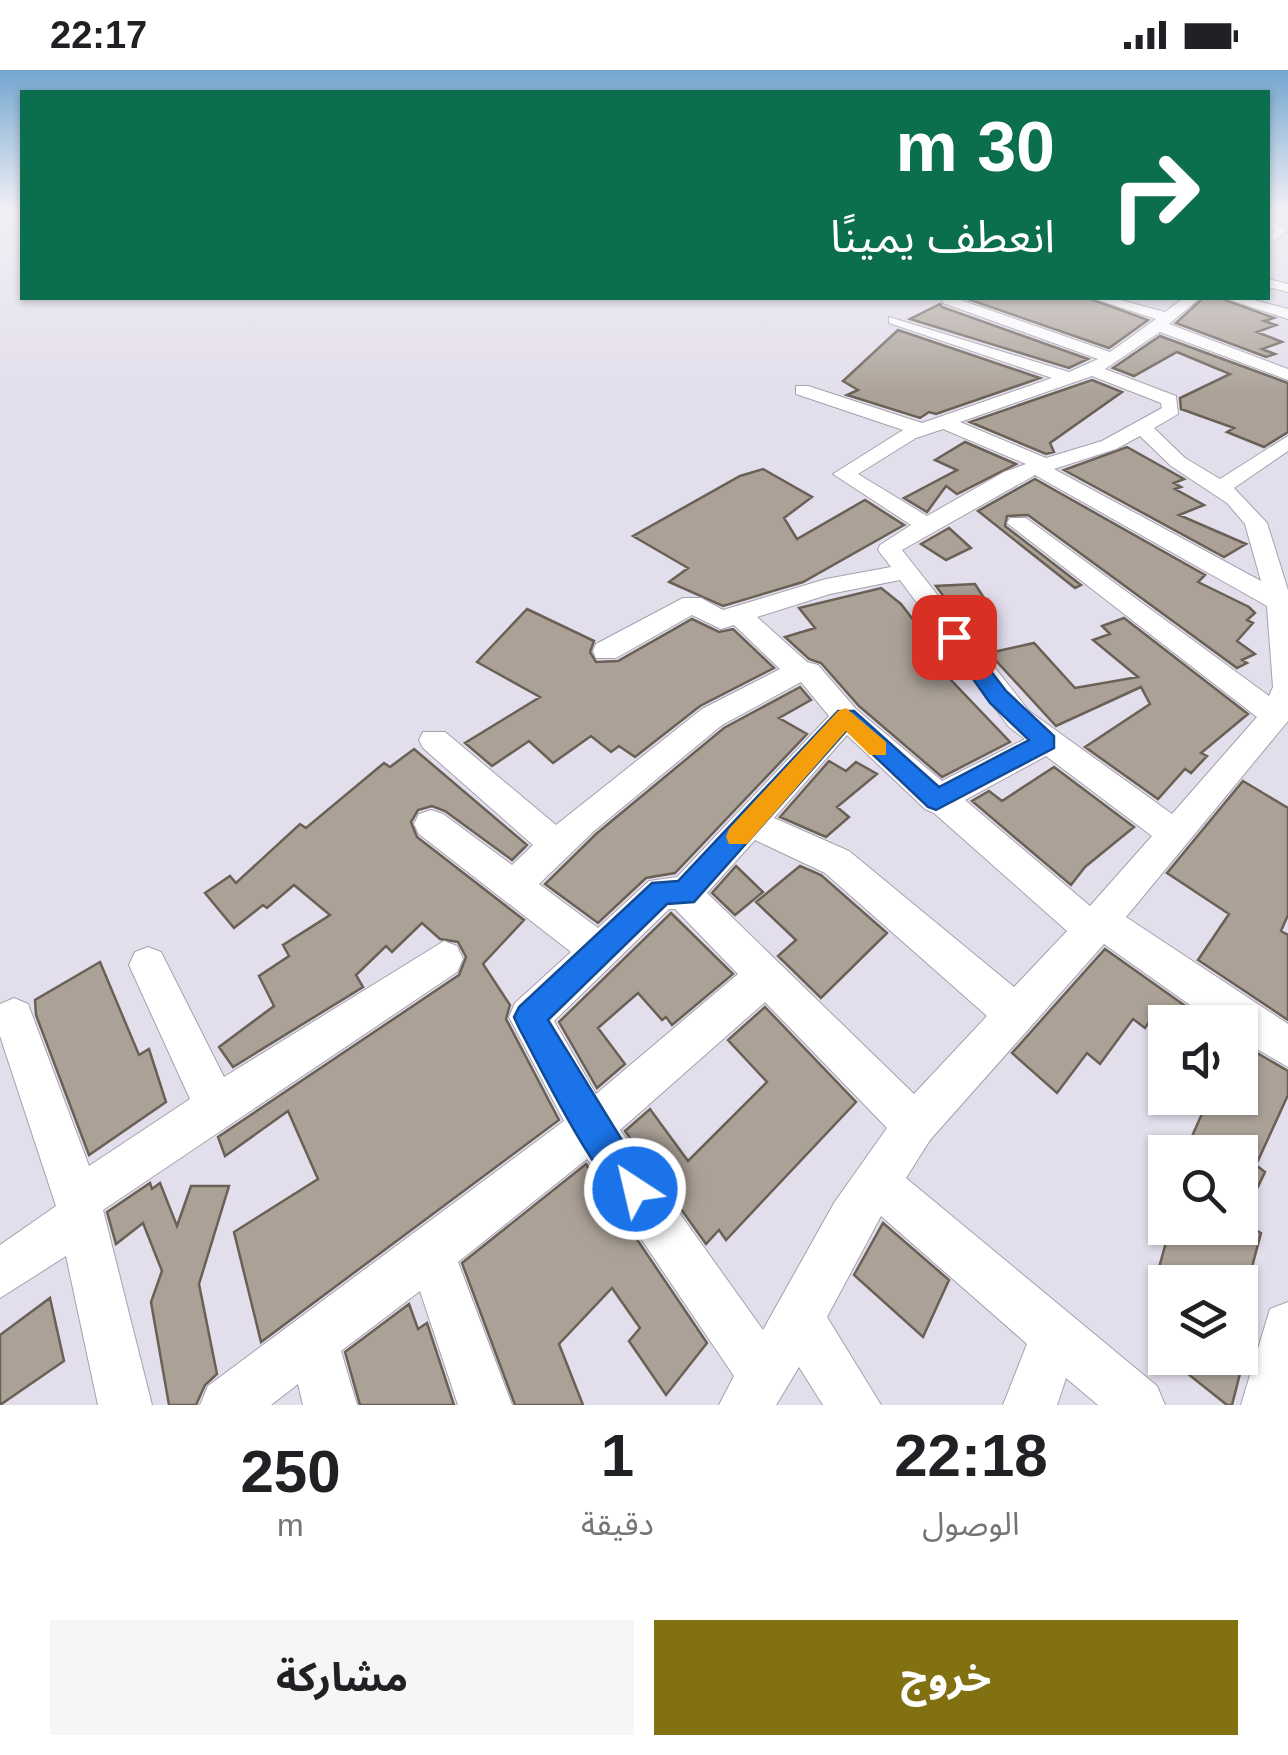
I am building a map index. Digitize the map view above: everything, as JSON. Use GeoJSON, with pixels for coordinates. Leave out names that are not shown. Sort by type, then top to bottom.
{"type":"FeatureCollection","features":[{"type":"Feature","properties":{"kind":"street"},"geometry":{"type":"LineString","coordinates":[[1104,300],[1288,375]]}},
{"type":"Feature","properties":{"kind":"street"},"geometry":{"type":"LineString","coordinates":[[927,525],[843,474],[931,425],[1093,369],[1191,300]]}},
{"type":"Feature","properties":{"kind":"street"},"geometry":{"type":"LineString","coordinates":[[1239,300],[1288,314]]}},
{"type":"Feature","properties":{"kind":"street"},"geometry":{"type":"LineString","coordinates":[[1093,369],[894,320],[939,302],[1170,400],[1171,410],[1144,429],[990,486],[892,545],[890,550],[998,697],[1046,742],[1175,835]]}},
{"type":"Feature","properties":{"kind":"street"},"geometry":{"type":"LineString","coordinates":[[802,390],[931,425],[1041,467],[1283,622]]}},
{"type":"Feature","properties":{"kind":"street"},"geometry":{"type":"LineString","coordinates":[[915,1125],[684,894],[662,892],[602,953],[530,1017],[591,1127],[756,1391],[876,1182],[915,1125],[1175,835],[1284,697],[1283,622],[1274,543],[1247,510],[1178,462],[1144,429]]}},
{"type":"Feature","properties":{"kind":"street"},"geometry":{"type":"LineString","coordinates":[[1219,489],[1288,442]]}},
{"type":"Feature","properties":{"kind":"street"},"geometry":{"type":"LineString","coordinates":[[1254,463],[1288,474]]}},
{"type":"Feature","properties":{"kind":"street"},"geometry":{"type":"LineString","coordinates":[[1018,523],[1284,697]]}},
{"type":"Feature","properties":{"kind":"street"},"geometry":{"type":"LineString","coordinates":[[606,651],[692,604],[721,620],[826,587],[903,572]]}},
{"type":"Feature","properties":{"kind":"street"},"geometry":{"type":"LineString","coordinates":[[738,614],[799,671]]}},
{"type":"Feature","properties":{"kind":"street"},"geometry":{"type":"LineString","coordinates":[[515,884],[556,845],[712,717],[799,671],[808,672],[846,716],[936,800],[1096,925],[1288,1046]]}},
{"type":"Feature","properties":{"kind":"street"},"geometry":{"type":"LineString","coordinates":[[684,894],[846,716]]}},
{"type":"Feature","properties":{"kind":"street"},"geometry":{"type":"LineString","coordinates":[[434,740],[556,845]]}},
{"type":"Feature","properties":{"kind":"street"},"geometry":{"type":"LineString","coordinates":[[936,800],[1046,742]]}},
{"type":"Feature","properties":{"kind":"street"},"geometry":{"type":"LineString","coordinates":[[752,823],[837,862],[1014,1013]]}},
{"type":"Feature","properties":{"kind":"street"},"geometry":{"type":"LineString","coordinates":[[431,824],[602,953]]}},
{"type":"Feature","properties":{"kind":"street"},"geometry":{"type":"LineString","coordinates":[[0,1274],[80,1208],[216,1107],[444,959]]}},
{"type":"Feature","properties":{"kind":"street"},"geometry":{"type":"LineString","coordinates":[[148,965],[216,1107]]}},
{"type":"Feature","properties":{"kind":"street"},"geometry":{"type":"LineString","coordinates":[[227,1405],[431,1253],[591,1127],[768,974]]}},
{"type":"Feature","properties":{"kind":"street"},"geometry":{"type":"LineString","coordinates":[[14,1018],[80,1208],[125,1405]]}},
{"type":"Feature","properties":{"kind":"street"},"geometry":{"type":"LineString","coordinates":[[876,1182],[1138,1405]]}},
{"type":"Feature","properties":{"kind":"street"},"geometry":{"type":"LineString","coordinates":[[431,1253],[485,1405]]}},
{"type":"Feature","properties":{"kind":"street"},"geometry":{"type":"LineString","coordinates":[[799,1320],[854,1405]]}},
{"type":"Feature","properties":{"kind":"street"},"geometry":{"type":"LineString","coordinates":[[1268,1405],[1288,1327]]}},
{"type":"Feature","properties":{"kind":"street"},"geometry":{"type":"LineString","coordinates":[[1030,1405],[1056,1335]]}},
{"type":"Feature","properties":{"kind":"street"},"geometry":{"type":"LineString","coordinates":[[313,1341],[330,1405]]}},
{"type":"Feature","properties":{"kind":"building"},"geometry":{"type":"Polygon","coordinates":[[[971,300],[1093,300],[1148,320],[1109,348],[971,300]]]}},
{"type":"Feature","properties":{"kind":"building"},"geometry":{"type":"Polygon","coordinates":[[[1201,300],[1225,300],[1274,318],[1264,321],[1276,325],[1257,332],[1282,342],[1262,349],[1275,354],[1266,357],[1176,323],[1201,300]]]}},
{"type":"Feature","properties":{"kind":"building"},"geometry":{"type":"Polygon","coordinates":[[[940,304],[1088,359],[1069,368],[910,319],[940,304]]]}},
{"type":"Feature","properties":{"kind":"building"},"geometry":{"type":"Polygon","coordinates":[[[898,330],[1040,378],[920,418],[847,395],[858,390],[843,381],[898,330]]]}},
{"type":"Feature","properties":{"kind":"building"},"geometry":{"type":"Polygon","coordinates":[[[1160,336],[1288,383],[1288,432],[1264,447],[1227,432],[1234,428],[1181,409],[1180,398],[1230,374],[1177,352],[1134,376],[1113,368],[1160,336]]]}},
{"type":"Feature","properties":{"kind":"building"},"geometry":{"type":"Polygon","coordinates":[[[1092,380],[1122,392],[1050,443],[1054,452],[1046,454],[970,422],[1092,380]]]}},
{"type":"Feature","properties":{"kind":"building"},"geometry":{"type":"Polygon","coordinates":[[[965,442],[1016,464],[957,494],[946,486],[927,512],[904,498],[957,470],[935,460],[965,442]]]}},
{"type":"Feature","properties":{"kind":"building"},"geometry":{"type":"Polygon","coordinates":[[[1127,447],[1184,479],[1174,483],[1181,487],[1175,489],[1204,505],[1179,515],[1246,544],[1224,557],[1064,470],[1127,447]]]}},
{"type":"Feature","properties":{"kind":"building"},"geometry":{"type":"Polygon","coordinates":[[[763,469],[812,497],[784,518],[797,539],[865,500],[904,525],[803,582],[723,606],[669,582],[688,568],[633,536],[740,476],[763,469]]]}},
{"type":"Feature","properties":{"kind":"building"},"geometry":{"type":"Polygon","coordinates":[[[1035,479],[1205,575],[1198,582],[1249,607],[1255,613],[1247,620],[1253,623],[1237,641],[1255,654],[1242,660],[1247,663],[1237,668],[1028,515],[1007,516],[1005,526],[1081,585],[1075,588],[978,511],[1035,479]]]}},
{"type":"Feature","properties":{"kind":"building"},"geometry":{"type":"Polygon","coordinates":[[[949,528],[971,548],[946,560],[921,544],[949,528]]]}},
{"type":"Feature","properties":{"kind":"building"},"geometry":{"type":"Polygon","coordinates":[[[975,584],[991,609],[955,612],[936,586],[975,584]]]}},
{"type":"Feature","properties":{"kind":"building"},"geometry":{"type":"Polygon","coordinates":[[[881,588],[901,604],[934,647],[928,648],[953,677],[949,678],[1010,742],[942,777],[859,706],[821,663],[809,659],[785,637],[815,628],[799,608],[881,588]]]}},
{"type":"Feature","properties":{"kind":"building"},"geometry":{"type":"Polygon","coordinates":[[[527,609],[594,641],[590,652],[596,662],[618,661],[692,619],[719,632],[733,629],[774,668],[700,706],[635,757],[619,746],[611,752],[591,736],[553,763],[529,741],[492,766],[465,743],[540,697],[477,662],[527,609]]]}},
{"type":"Feature","properties":{"kind":"building"},"geometry":{"type":"Polygon","coordinates":[[[1124,618],[1248,714],[1201,753],[1207,756],[1191,773],[1185,769],[1158,799],[1085,747],[1150,704],[1141,687],[1056,726],[989,653],[1034,643],[1075,688],[1138,677],[1093,640],[1110,634],[1102,626],[1124,618]]]}},
{"type":"Feature","properties":{"kind":"building"},"geometry":{"type":"Polygon","coordinates":[[[800,687],[811,700],[779,718],[807,734],[675,873],[646,878],[598,923],[545,884],[596,834],[724,728],[800,687]]]}},
{"type":"Feature","properties":{"kind":"building"},"geometry":{"type":"Polygon","coordinates":[[[414,749],[527,845],[512,860],[445,811],[432,806],[418,810],[411,822],[417,837],[524,920],[483,964],[510,1005],[506,1019],[559,1120],[261,1342],[234,1232],[318,1179],[288,1111],[225,1156],[218,1137],[459,975],[466,957],[458,942],[440,939],[422,923],[392,952],[386,946],[356,975],[363,987],[233,1067],[219,1047],[274,1006],[259,976],[289,956],[283,945],[330,915],[294,885],[234,928],[205,893],[230,876],[236,883],[300,824],[306,828],[384,763],[390,767],[414,749]]]}},
{"type":"Feature","properties":{"kind":"building"},"geometry":{"type":"Polygon","coordinates":[[[829,761],[846,771],[856,762],[877,774],[837,807],[849,817],[826,837],[780,817],[829,761]]]}},
{"type":"Feature","properties":{"kind":"building"},"geometry":{"type":"Polygon","coordinates":[[[1054,767],[1134,827],[1085,867],[1071,885],[972,801],[989,791],[1002,801],[1054,767]]]}},
{"type":"Feature","properties":{"kind":"building"},"geometry":{"type":"Polygon","coordinates":[[[1243,781],[1288,808],[1288,915],[1281,931],[1288,935],[1288,1020],[1198,960],[1229,914],[1167,873],[1243,781]]]}},
{"type":"Feature","properties":{"kind":"building"},"geometry":{"type":"Polygon","coordinates":[[[736,866],[763,892],[735,915],[712,893],[736,866]]]}},
{"type":"Feature","properties":{"kind":"building"},"geometry":{"type":"Polygon","coordinates":[[[800,866],[821,875],[887,933],[821,998],[778,956],[796,940],[756,902],[800,866]]]}},
{"type":"Feature","properties":{"kind":"building"},"geometry":{"type":"Polygon","coordinates":[[[671,913],[733,974],[672,1025],[666,1017],[662,1020],[638,993],[598,1028],[625,1064],[597,1088],[559,1022],[671,913]]]}},
{"type":"Feature","properties":{"kind":"building"},"geometry":{"type":"Polygon","coordinates":[[[1105,949],[1184,1005],[1148,1005],[1145,1028],[1133,1019],[1100,1064],[1087,1053],[1057,1093],[1012,1053],[1105,949]]]}},
{"type":"Feature","properties":{"kind":"building"},"geometry":{"type":"Polygon","coordinates":[[[100,962],[139,1055],[149,1049],[166,1102],[89,1155],[36,1015],[35,1000],[100,962]]]}},
{"type":"Feature","properties":{"kind":"building"},"geometry":{"type":"Polygon","coordinates":[[[765,1007],[856,1102],[726,1240],[719,1230],[706,1244],[625,1131],[650,1109],[688,1161],[767,1082],[728,1040],[765,1007]]]}},
{"type":"Feature","properties":{"kind":"building"},"geometry":{"type":"Polygon","coordinates":[[[1258,1054],[1288,1071],[1288,1095],[1258,1161],[1258,1135],[1193,1135],[1201,1115],[1258,1115],[1258,1054]]]}},
{"type":"Feature","properties":{"kind":"building"},"geometry":{"type":"Polygon","coordinates":[[[586,1164],[707,1343],[666,1395],[629,1341],[640,1328],[612,1288],[559,1344],[583,1405],[515,1405],[462,1263],[586,1164]]]}},
{"type":"Feature","properties":{"kind":"building"},"geometry":{"type":"Polygon","coordinates":[[[1258,1167],[1265,1172],[1258,1187],[1258,1167]]]}},
{"type":"Feature","properties":{"kind":"building"},"geometry":{"type":"Polygon","coordinates":[[[150,1183],[152,1189],[160,1183],[177,1226],[191,1186],[229,1186],[199,1284],[217,1374],[205,1385],[196,1405],[169,1405],[151,1302],[162,1271],[143,1223],[116,1244],[107,1212],[150,1183]]]}},
{"type":"Feature","properties":{"kind":"building"},"geometry":{"type":"Polygon","coordinates":[[[883,1223],[949,1280],[923,1337],[854,1275],[883,1223]]]}},
{"type":"Feature","properties":{"kind":"building"},"geometry":{"type":"Polygon","coordinates":[[[1165,1245],[1258,1245],[1253,1265],[1160,1265],[1165,1245]]]}},
{"type":"Feature","properties":{"kind":"building"},"geometry":{"type":"Polygon","coordinates":[[[50,1298],[64,1361],[0,1405],[0,1335],[50,1298]]]}},
{"type":"Feature","properties":{"kind":"building"},"geometry":{"type":"Polygon","coordinates":[[[409,1304],[418,1329],[427,1323],[454,1405],[360,1405],[345,1352],[409,1304]]]}},
{"type":"Feature","properties":{"kind":"building"},"geometry":{"type":"Polygon","coordinates":[[[1189,1375],[1240,1375],[1232,1405],[1189,1375]]]}},
{"type":"Feature","properties":{"kind":"slow traffic"},"geometry":{"type":"LineString","coordinates":[[738,837],[846,716],[878,749]]}},
{"type":"Feature","properties":{"kind":"route"},"geometry":{"type":"LineString","coordinates":[[635,1189],[591,1127],[532,1028],[530,1017],[602,953],[662,892],[684,894],[846,716],[936,800],[1046,742],[998,697],[954,637]]}}]}
